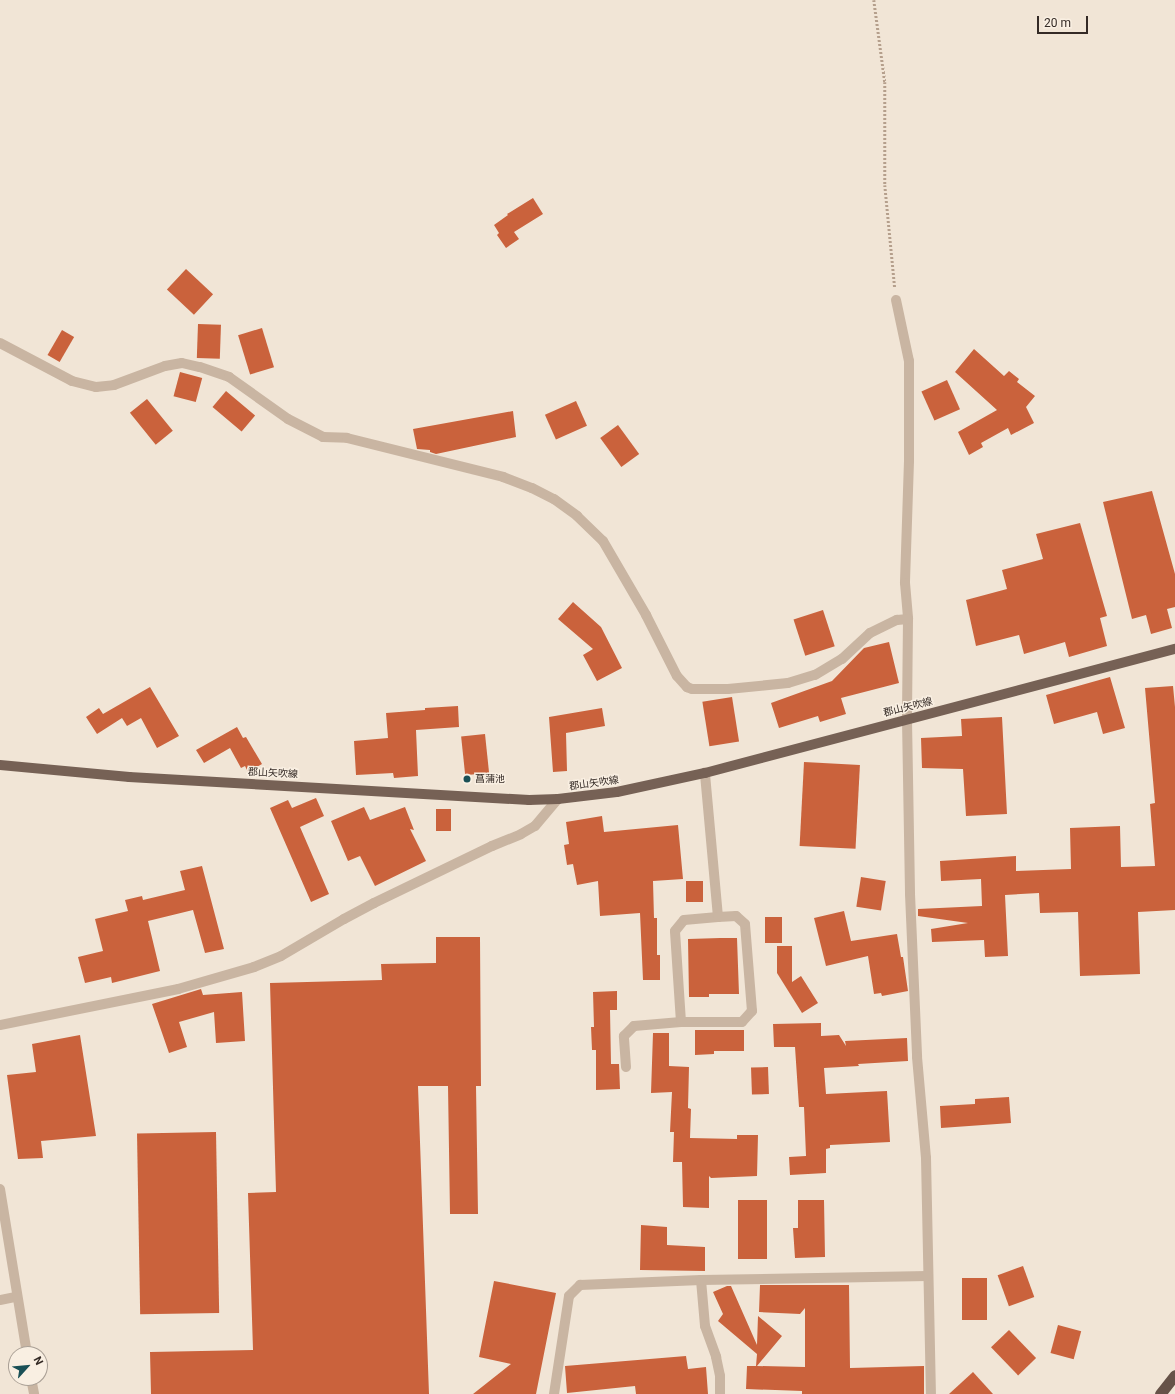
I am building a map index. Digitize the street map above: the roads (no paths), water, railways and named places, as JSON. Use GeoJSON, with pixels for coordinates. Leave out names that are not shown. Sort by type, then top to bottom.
{"type":"FeatureCollection","features":[{"type":"Feature","properties":{"kind":"highway"},"geometry":{"type":"LineString","coordinates":[[1160,1394],[1175,1375]]}},
{"type":"Feature","properties":{"kind":"main road","name":"郡山矢吹線"},"geometry":{"type":"LineString","coordinates":[[0,766],[145,778],[530,800],[558,800],[617,792],[705,773],[814,743],[1175,649]]}},
{"type":"Feature","properties":{"kind":"street"},"geometry":{"type":"LineString","coordinates":[[896,300],[908,361],[909,461],[905,583],[908,619],[907,720],[910,894],[917,1057],[926,1158],[931,1394]]}},
{"type":"Feature","properties":{"kind":"street"},"geometry":{"type":"LineString","coordinates":[[0,343],[72,381],[96,387],[114,385],[165,366],[182,363],[200,367],[229,377],[288,419],[323,437],[347,438],[503,477],[532,488],[554,499],[577,516],[603,541],[646,615],[677,676],[687,687],[692,689],[728,689],[788,683],[816,676],[842,659],[870,633],[897,620],[908,619]]}},
{"type":"Feature","properties":{"kind":"street"},"geometry":{"type":"LineString","coordinates":[[705,773],[718,917]]}},
{"type":"Feature","properties":{"kind":"street"},"geometry":{"type":"LineString","coordinates":[[0,1025],[178,989],[261,964],[280,956],[368,906],[492,846],[521,834],[534,826],[558,800]]}},
{"type":"Feature","properties":{"kind":"street"},"geometry":{"type":"LineString","coordinates":[[626,1067],[624,1036],[634,1026],[681,1022],[742,1022],[752,1011],[744,924],[736,916],[684,920],[675,931],[681,1022]]}},
{"type":"Feature","properties":{"kind":"street"},"geometry":{"type":"LineString","coordinates":[[0,1190],[25,1346]]}},
{"type":"Feature","properties":{"kind":"street"},"geometry":{"type":"LineString","coordinates":[[554,1394],[569,1296],[580,1285],[701,1280],[928,1276]]}},
{"type":"Feature","properties":{"kind":"street"},"geometry":{"type":"LineString","coordinates":[[701,1280],[705,1326],[720,1376],[720,1394]]}},
{"type":"Feature","properties":{"kind":"street"},"geometry":{"type":"LineString","coordinates":[[0,1300],[16,1297]]}},
{"type":"Feature","properties":{"kind":"place","name":"菖蒲池"},"geometry":{"type":"Point","coordinates":[467,779]}}]}
